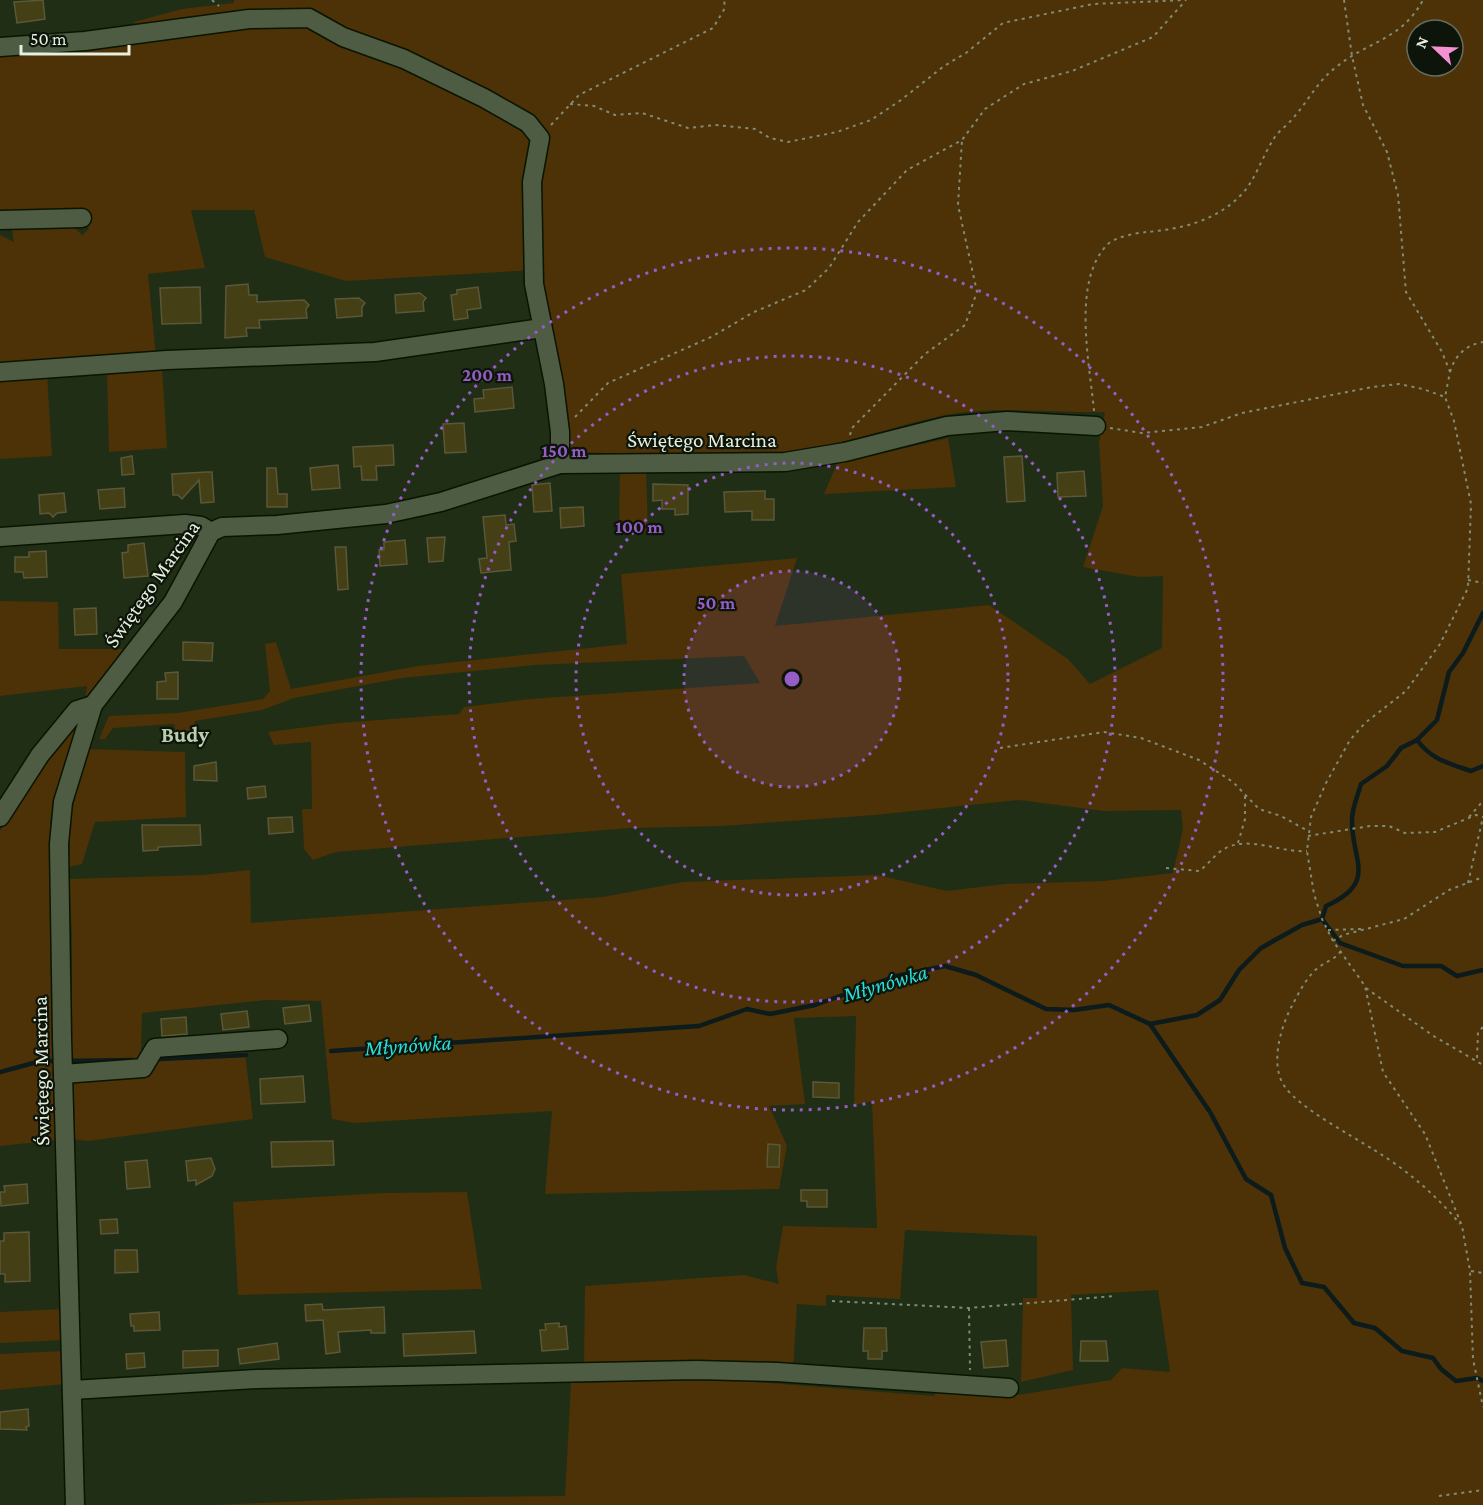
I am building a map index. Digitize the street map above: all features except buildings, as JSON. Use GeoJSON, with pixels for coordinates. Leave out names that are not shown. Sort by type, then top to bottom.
{"type":"FeatureCollection","features":[{"type":"Feature","properties":{"kind":"street"},"geometry":{"type":"LineString","coordinates":[[0,47],[85,41],[249,19],[309,18],[343,37],[404,59],[484,98],[528,123],[540,138],[532,182],[535,225],[532,246],[534,284],[554,384],[560,432],[560,464]]}},
{"type":"Feature","properties":{"kind":"street"},"geometry":{"type":"LineString","coordinates":[[0,220],[82,218]]}},
{"type":"Feature","properties":{"kind":"street"},"geometry":{"type":"LineString","coordinates":[[0,372],[167,360],[375,352],[542,328]]}},
{"type":"Feature","properties":{"kind":"street","name":"Świętego Marcina"},"geometry":{"type":"LineString","coordinates":[[75,1505],[62,1052],[60,825],[63,801],[93,705],[173,602],[212,532],[222,527],[277,525],[386,514],[441,502],[560,464],[785,462],[845,452],[947,426],[1007,421],[1096,426]]}},
{"type":"Feature","properties":{"kind":"street"},"geometry":{"type":"LineString","coordinates":[[0,537],[185,524],[201,526],[212,532]]}},
{"type":"Feature","properties":{"kind":"street"},"geometry":{"type":"LineString","coordinates":[[0,817],[40,755],[77,710],[93,705]]}},
{"type":"Feature","properties":{"kind":"street"},"geometry":{"type":"LineString","coordinates":[[63,1072],[143,1068],[154,1047],[278,1038]]}},
{"type":"Feature","properties":{"kind":"street"},"geometry":{"type":"LineString","coordinates":[[72,1390],[257,1379],[697,1370],[777,1372],[1010,1388]]}},
{"type":"Feature","properties":{"kind":"path"},"geometry":{"type":"LineString","coordinates":[[540,138],[579,95],[714,28],[725,8],[724,0]]}},
{"type":"Feature","properties":{"kind":"path"},"geometry":{"type":"LineString","coordinates":[[570,104],[594,106],[615,115],[642,113],[688,128],[716,125],[755,129],[770,138],[788,142],[837,132],[871,120],[966,53],[1003,23],[1093,4],[1186,0]]}},
{"type":"Feature","properties":{"kind":"path"},"geometry":{"type":"LineString","coordinates":[[560,432],[608,383],[711,337],[754,312],[806,290],[829,268],[858,222],[907,170],[962,140],[985,109],[1024,84],[1071,71],[1153,37],[1186,0]]}},
{"type":"Feature","properties":{"kind":"path"},"geometry":{"type":"LineString","coordinates":[[1344,0],[1352,56],[1363,105],[1387,152],[1398,195],[1406,292],[1442,352],[1450,372]]}},
{"type":"Feature","properties":{"kind":"path"},"geometry":{"type":"LineString","coordinates":[[1094,402],[1087,368],[1086,311],[1092,272],[1100,254],[1110,242],[1143,232],[1176,231],[1205,220],[1242,195],[1274,137],[1334,68],[1397,32],[1416,13],[1423,0]]}},
{"type":"Feature","properties":{"kind":"path"},"geometry":{"type":"LineString","coordinates":[[845,452],[852,428],[925,354],[965,325],[977,292],[958,205],[962,140]]}},
{"type":"Feature","properties":{"kind":"path"},"geometry":{"type":"LineString","coordinates":[[1483,342],[1472,344],[1454,358],[1444,397],[1454,421],[1472,504],[1467,588],[1440,644],[1406,691],[1365,723],[1350,740],[1326,783],[1311,817],[1307,850],[1314,894],[1328,930],[1333,941],[1365,986],[1432,1035],[1477,1059],[1483,1065]]}},
{"type":"Feature","properties":{"kind":"path"},"geometry":{"type":"LineString","coordinates":[[1096,426],[1142,434],[1202,427],[1242,413],[1372,387],[1399,384],[1423,389],[1444,397]]}},
{"type":"Feature","properties":{"kind":"path"},"geometry":{"type":"LineString","coordinates":[[1468,580],[1483,583]]}},
{"type":"Feature","properties":{"kind":"path"},"geometry":{"type":"LineString","coordinates":[[999,748],[1104,732],[1141,738],[1199,760],[1233,782],[1259,809],[1281,816],[1308,831]]}},
{"type":"Feature","properties":{"kind":"path"},"geometry":{"type":"LineString","coordinates":[[1238,843],[1245,819],[1245,796]]}},
{"type":"Feature","properties":{"kind":"path"},"geometry":{"type":"LineString","coordinates":[[1467,819],[1483,801]]}},
{"type":"Feature","properties":{"kind":"path"},"geometry":{"type":"LineString","coordinates":[[1308,836],[1370,826],[1389,826],[1406,833],[1435,832],[1476,815],[1483,817],[1468,883]]}},
{"type":"Feature","properties":{"kind":"path"},"geometry":{"type":"LineString","coordinates":[[1166,868],[1200,871],[1222,850],[1238,843],[1290,852],[1307,850]]}},
{"type":"Feature","properties":{"kind":"path"},"geometry":{"type":"LineString","coordinates":[[1333,941],[1404,918],[1449,890],[1483,877]]}},
{"type":"Feature","properties":{"kind":"path"},"geometry":{"type":"LineString","coordinates":[[1328,930],[1362,930]]}},
{"type":"Feature","properties":{"kind":"path"},"geometry":{"type":"LineString","coordinates":[[1341,951],[1311,976],[1293,1004],[1282,1032],[1279,1073],[1285,1088],[1341,1131],[1389,1160],[1431,1194],[1462,1226]]}},
{"type":"Feature","properties":{"kind":"path"},"geometry":{"type":"LineString","coordinates":[[1365,986],[1383,1072],[1425,1134],[1462,1226],[1470,1271],[1473,1359],[1483,1407]]}},
{"type":"Feature","properties":{"kind":"path"},"geometry":{"type":"LineString","coordinates":[[1477,1059],[1478,1032],[1483,1028]]}},
{"type":"Feature","properties":{"kind":"path"},"geometry":{"type":"LineString","coordinates":[[1470,1271],[1483,1273]]}},
{"type":"Feature","properties":{"kind":"path"},"geometry":{"type":"LineString","coordinates":[[832,1301],[969,1308],[1115,1296]]}},
{"type":"Feature","properties":{"kind":"path"},"geometry":{"type":"LineString","coordinates":[[969,1308],[970,1385]]}},
{"type":"Feature","properties":{"kind":"path"},"geometry":{"type":"LineString","coordinates":[[1439,1496],[1483,1490]]}},
{"type":"Feature","properties":{"kind":"shaded area"},"geometry":{"type":"Polygon","coordinates":[[[234,0],[1483,0],[1483,1505],[211,1505],[379,1498],[565,1496],[571,1383],[717,1379],[934,1396],[937,1390],[1018,1395],[1111,1380],[1122,1368],[1170,1372],[1158,1290],[1071,1295],[1073,1370],[1021,1382],[1023,1298],[1037,1298],[1037,1236],[905,1230],[900,1299],[826,1295],[826,1306],[797,1304],[793,1372],[584,1364],[585,1286],[744,1275],[779,1284],[776,1268],[783,1226],[877,1228],[872,1101],[854,1105],[856,1016],[794,1018],[805,1104],[769,1106],[787,1146],[779,1189],[545,1194],[552,1111],[354,1123],[332,1119],[321,1001],[266,1000],[142,1013],[141,1051],[137,1064],[72,1066],[72,936],[69,879],[202,875],[250,870],[251,923],[603,897],[683,882],[877,875],[947,891],[1005,884],[1103,881],[1173,873],[1183,829],[1181,810],[1104,811],[1019,800],[875,815],[722,826],[630,828],[336,852],[313,860],[304,849],[302,809],[312,809],[311,742],[274,745],[268,732],[338,723],[459,714],[464,707],[530,699],[760,683],[744,656],[535,665],[402,678],[294,698],[262,710],[195,721],[193,737],[177,738],[174,724],[113,728],[105,739],[99,739],[109,716],[178,713],[263,699],[270,691],[265,644],[276,642],[291,689],[418,666],[627,644],[621,574],[797,558],[775,626],[989,605],[1068,659],[1090,684],[1162,648],[1163,576],[1139,577],[1083,567],[1103,506],[1099,443],[1105,412],[1002,410],[961,413],[941,416],[822,447],[756,456],[703,457],[571,452],[557,351],[535,270],[346,281],[265,257],[254,210],[191,210],[205,268],[148,274],[156,357],[0,364],[0,235],[14,242],[12,229],[17,224],[72,225],[82,235],[89,229],[82,210],[0,210],[0,56],[102,48],[136,29],[134,22],[182,9],[234,3],[234,0]]]}},
{"type":"Feature","properties":{"kind":"shaded area"},"geometry":{"type":"Polygon","coordinates":[[[162,367],[167,448],[109,452],[107,370],[162,367]]]}},
{"type":"Feature","properties":{"kind":"shaded area"},"geometry":{"type":"Polygon","coordinates":[[[47,374],[52,456],[0,459],[0,376],[47,374]]]}},
{"type":"Feature","properties":{"kind":"shaded area"},"geometry":{"type":"Polygon","coordinates":[[[948,438],[956,487],[824,494],[837,464],[948,438]]]}},
{"type":"Feature","properties":{"kind":"shaded area"},"geometry":{"type":"Polygon","coordinates":[[[620,469],[646,469],[648,533],[619,532],[620,469]]]}},
{"type":"Feature","properties":{"kind":"shaded area"},"geometry":{"type":"Polygon","coordinates":[[[0,601],[58,602],[59,649],[125,649],[85,700],[87,686],[0,696],[0,601]]]}},
{"type":"Feature","properties":{"kind":"shaded area"},"geometry":{"type":"Polygon","coordinates":[[[75,719],[81,721],[63,772],[50,821],[50,952],[58,1140],[0,1146],[0,831],[75,719]]]}},
{"type":"Feature","properties":{"kind":"shaded area"},"geometry":{"type":"Polygon","coordinates":[[[86,749],[185,752],[186,817],[95,822],[82,864],[69,867],[70,821],[86,749]]]}},
{"type":"Feature","properties":{"kind":"shaded area"},"geometry":{"type":"Polygon","coordinates":[[[244,1045],[253,1119],[88,1141],[72,1139],[68,1079],[147,1072],[158,1050],[244,1045]]]}},
{"type":"Feature","properties":{"kind":"shaded area"},"geometry":{"type":"Polygon","coordinates":[[[467,1192],[482,1289],[238,1295],[233,1202],[384,1193],[467,1192]]]}},
{"type":"Feature","properties":{"kind":"shaded area"},"geometry":{"type":"Polygon","coordinates":[[[63,1309],[64,1340],[0,1343],[0,1312],[63,1309]]]}},
{"type":"Feature","properties":{"kind":"shaded area"},"geometry":{"type":"Polygon","coordinates":[[[64,1351],[65,1384],[0,1390],[0,1354],[64,1351]]]}},
{"type":"Feature","properties":{"kind":"waterway"},"geometry":{"type":"LineString","coordinates":[[1417,740],[1437,720],[1449,672],[1463,653],[1483,613]]}},
{"type":"Feature","properties":{"kind":"waterway"},"geometry":{"type":"LineString","coordinates":[[1322,919],[1326,906],[1342,897],[1352,888],[1357,879],[1358,869],[1352,820],[1361,784],[1387,766],[1401,748],[1417,740],[1429,752],[1448,763],[1471,771],[1483,766]]}},
{"type":"Feature","properties":{"kind":"waterway","name":"Młynówka"},"geometry":{"type":"LineString","coordinates":[[331,1051],[699,1026],[747,1009],[770,1014],[815,1005],[896,976],[945,966],[976,975],[1046,1009],[1074,1010],[1109,1005],[1150,1024],[1197,1015],[1220,1000],[1239,970],[1261,948],[1302,925],[1322,919],[1340,943],[1403,966],[1441,966],[1457,976],[1483,970]]}},
{"type":"Feature","properties":{"kind":"waterway"},"geometry":{"type":"LineString","coordinates":[[1150,1024],[1210,1112],[1246,1179],[1271,1195],[1285,1248],[1302,1283],[1324,1287],[1354,1323],[1375,1328],[1402,1351],[1433,1358],[1441,1369],[1456,1381],[1477,1378],[1483,1381]]}},
{"type":"Feature","properties":{"kind":"waterway","name":"Młynówka"},"geometry":{"type":"LineString","coordinates":[[159,1059],[246,1055]]}},
{"type":"Feature","properties":{"kind":"waterway","name":"Młynówka"},"geometry":{"type":"LineString","coordinates":[[66,1061],[133,1060]]}},
{"type":"Feature","properties":{"kind":"waterway","name":"Młynówka"},"geometry":{"type":"LineString","coordinates":[[0,1072],[41,1061],[58,1061]]}},
{"type":"Feature","properties":{"kind":"district","name":"Budy"},"geometry":{"type":"Point","coordinates":[185,734]}}]}
